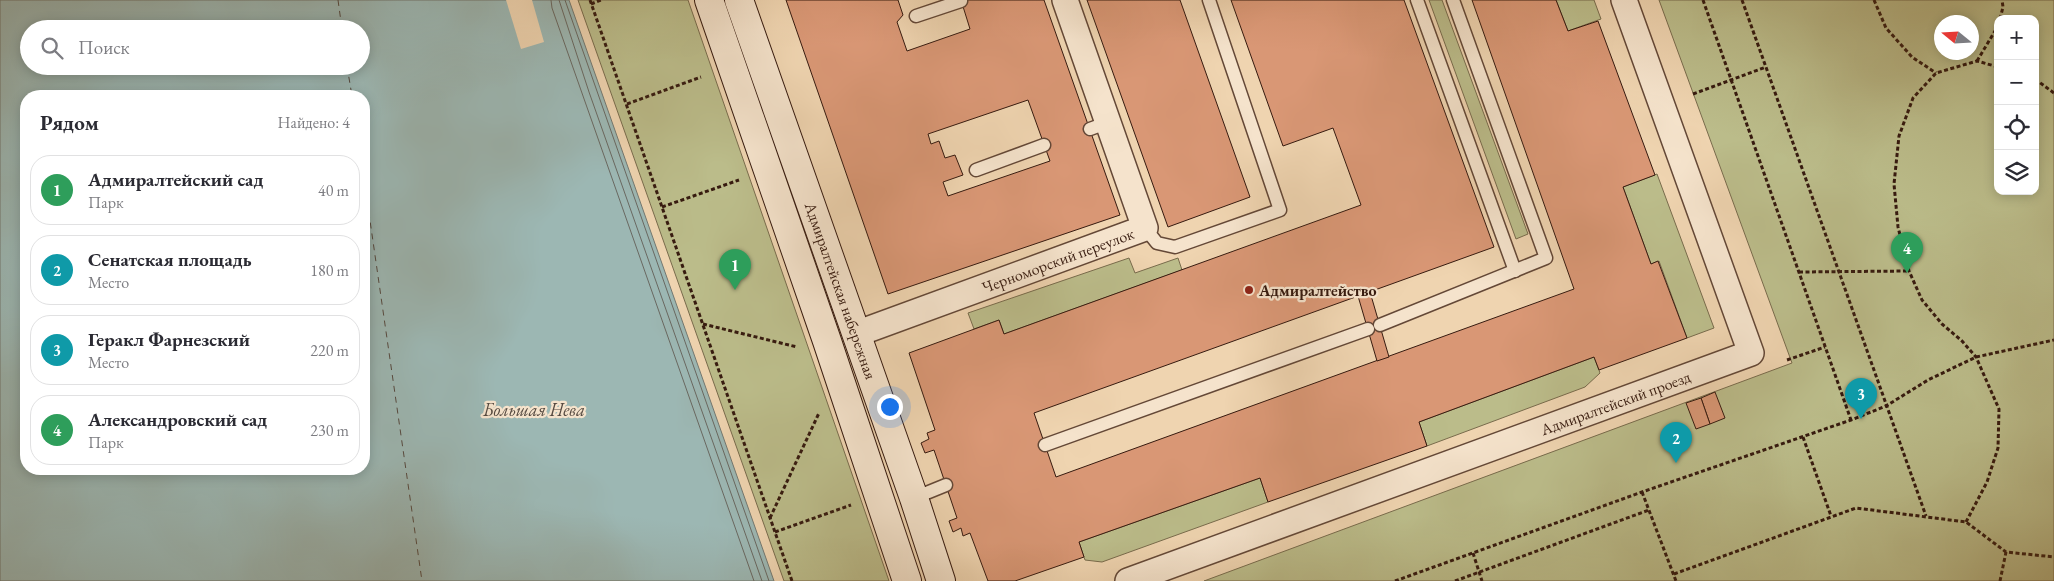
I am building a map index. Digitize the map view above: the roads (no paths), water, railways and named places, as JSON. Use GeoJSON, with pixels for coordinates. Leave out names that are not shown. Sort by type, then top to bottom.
{"type":"FeatureCollection","features":[{"type":"Feature","properties":{"kind":"main road","name":"Адмиралтейская набережная"},"geometry":{"type":"LineString","coordinates":[[709,0],[827,341],[907,581]]}},
{"type":"Feature","properties":{"kind":"main road","name":"Адмиралтейская набережная"},"geometry":{"type":"LineString","coordinates":[[739,0],[914,498],[941,581]]}},
{"type":"Feature","properties":{"kind":"street","name":"Черноморский переулок"},"geometry":{"type":"LineString","coordinates":[[856,334],[1145,228],[1099,126],[1065,0]]}},
{"type":"Feature","properties":{"kind":"street","name":"Адмиралтейский проезд"},"geometry":{"type":"LineString","coordinates":[[1128,581],[1751,353],[1624,0]]}},
{"type":"Feature","properties":{"kind":"lane"},"geometry":{"type":"LineString","coordinates":[[1145,228],[1157,243],[1175,247],[1280,210],[1209,0]]}},
{"type":"Feature","properties":{"kind":"lane"},"geometry":{"type":"LineString","coordinates":[[1417,0],[1515,271]]}},
{"type":"Feature","properties":{"kind":"lane"},"geometry":{"type":"LineString","coordinates":[[1045,445],[1374,327],[1546,258],[1453,0]]}},
{"type":"Feature","properties":{"kind":"lane"},"geometry":{"type":"LineString","coordinates":[[916,16],[961,1]]}},
{"type":"Feature","properties":{"kind":"lane"},"geometry":{"type":"LineString","coordinates":[[976,170],[1044,145]]}},
{"type":"Feature","properties":{"kind":"lane"},"geometry":{"type":"LineString","coordinates":[[914,498],[946,485]]}},
{"type":"Feature","properties":{"kind":"water","name":"Большая Нева"},"geometry":{"type":"Polygon","coordinates":[[[0,0],[569,0],[774,581],[0,581],[0,0]]]}},
{"type":"Feature","properties":{"kind":"place","name":"Александровский сад"},"geometry":{"type":"Point","coordinates":[1907,273]}},
{"type":"Feature","properties":{"kind":"place","name":"Адмиралтейский сад"},"geometry":{"type":"Point","coordinates":[735,290]}},
{"type":"Feature","properties":{"kind":"place","name":"Адмиралтейство"},"geometry":{"type":"Point","coordinates":[1249,290]}},
{"type":"Feature","properties":{"kind":"place","name":"Геракл Фарнезский"},"geometry":{"type":"Point","coordinates":[1861,419]}},
{"type":"Feature","properties":{"kind":"place","name":"Сенатская площадь"},"geometry":{"type":"Point","coordinates":[1676,463]}}]}
